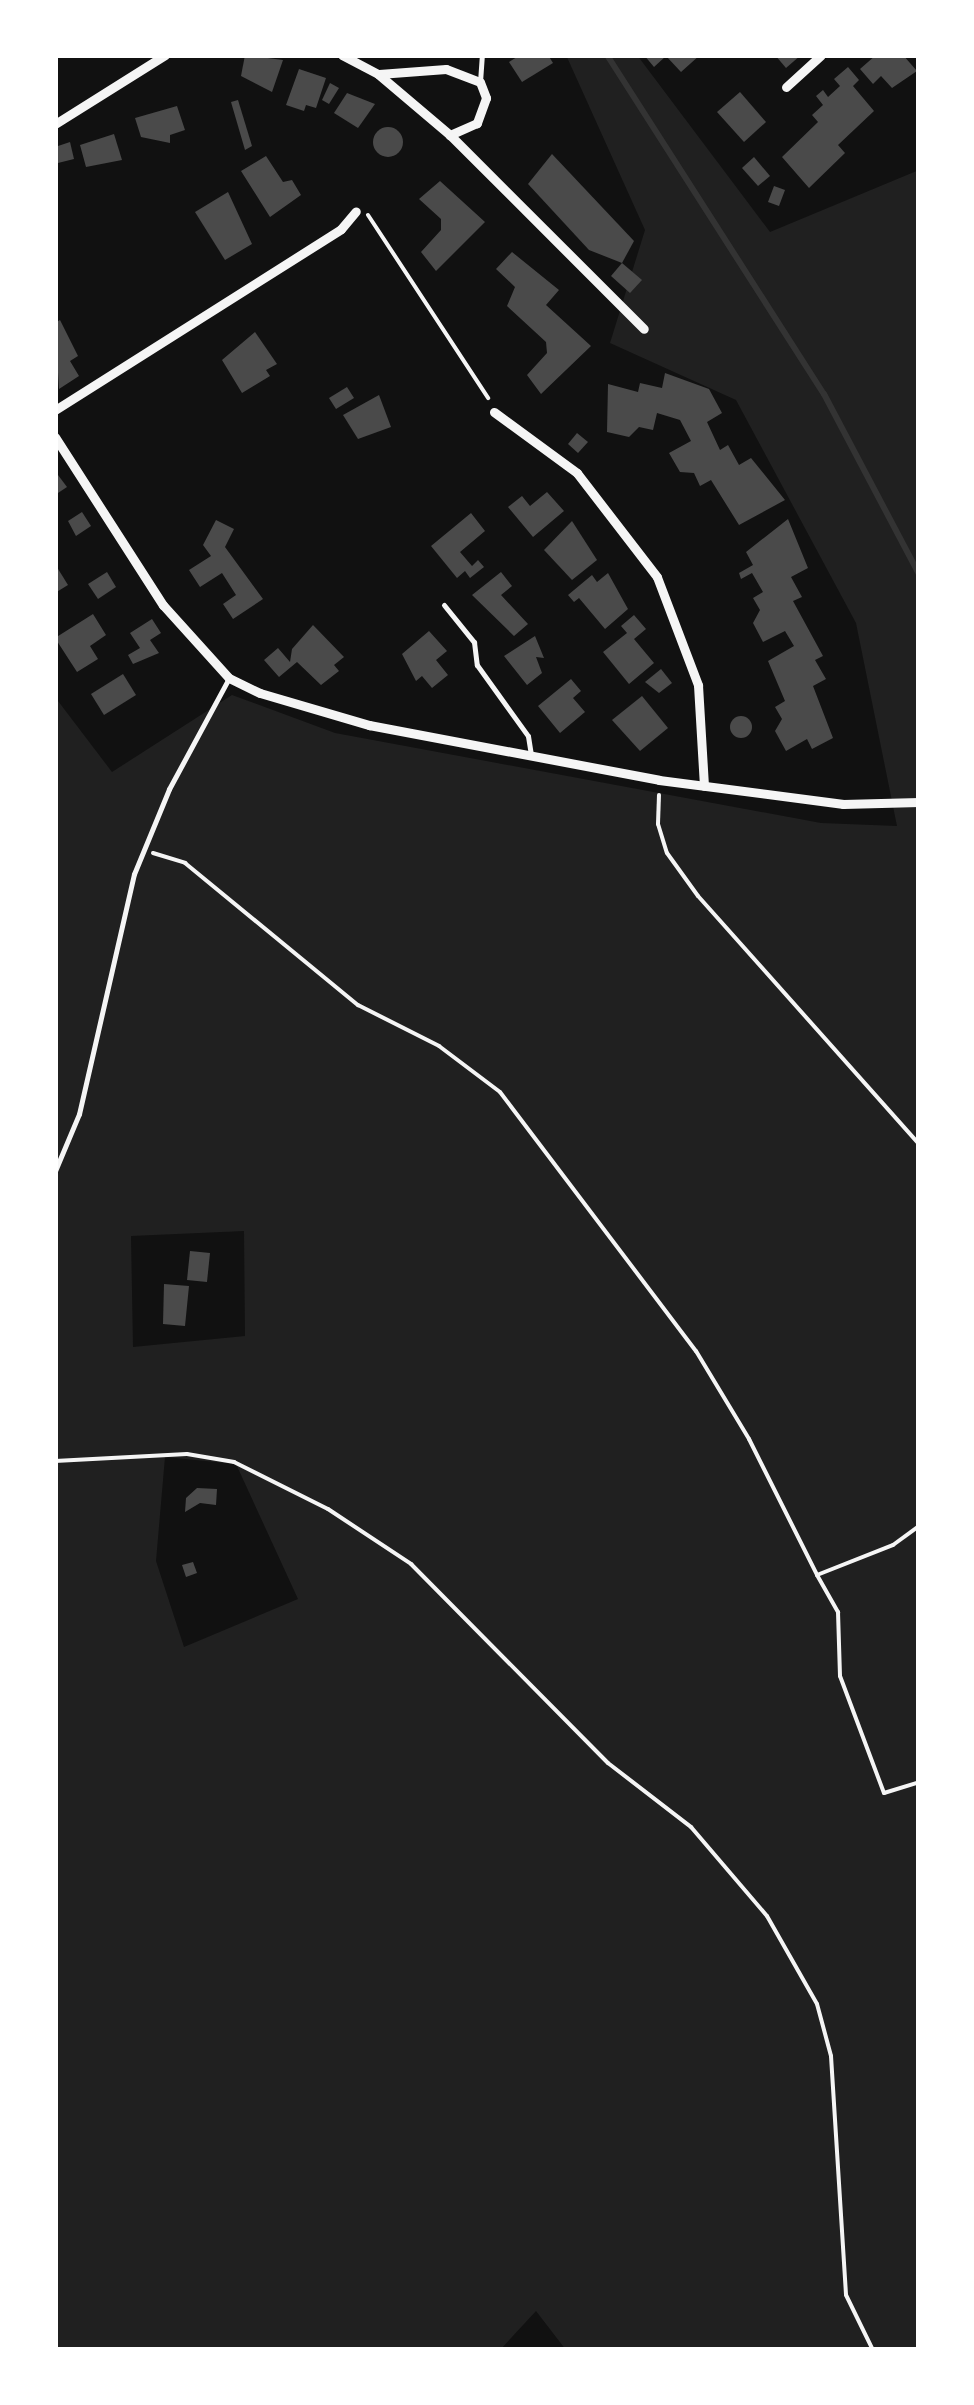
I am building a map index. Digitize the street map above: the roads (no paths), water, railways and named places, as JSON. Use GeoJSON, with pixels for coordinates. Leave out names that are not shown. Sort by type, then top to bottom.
{"type":"FeatureCollection","features":[{"type":"Feature","properties":{"kind":"street"},"geometry":{"type":"LineString","coordinates":[[55,124],[165,55]]}},
{"type":"Feature","properties":{"kind":"street"},"geometry":{"type":"LineString","coordinates":[[342,55],[378,74],[450,135],[644,328]]}},
{"type":"Feature","properties":{"kind":"street"},"geometry":{"type":"LineString","coordinates":[[786,88],[821,55]]}},
{"type":"Feature","properties":{"kind":"street"},"geometry":{"type":"LineString","coordinates":[[378,74],[446,69],[480,82],[486,98],[477,123],[450,135]]}},
{"type":"Feature","properties":{"kind":"street"},"geometry":{"type":"LineString","coordinates":[[55,410],[340,229],[356,211]]}},
{"type":"Feature","properties":{"kind":"street"},"geometry":{"type":"LineString","coordinates":[[494,412],[577,473],[656,578],[698,685],[704,786]]}},
{"type":"Feature","properties":{"kind":"street"},"geometry":{"type":"LineString","coordinates":[[55,437],[163,605],[229,678],[329,716],[659,780],[843,804],[919,802]]}},
{"type":"Feature","properties":{"kind":"lane"},"geometry":{"type":"LineString","coordinates":[[480,82],[482,55]]}},
{"type":"Feature","properties":{"kind":"lane"},"geometry":{"type":"LineString","coordinates":[[444,605],[474,642],[477,665],[528,736],[531,755]]}},
{"type":"Feature","properties":{"kind":"lane"},"geometry":{"type":"LineString","coordinates":[[55,1171],[79,1114],[114,948],[144,850],[229,678]]}},
{"type":"Feature","properties":{"kind":"waterway"},"geometry":{"type":"LineString","coordinates":[[607,55],[824,394],[919,574]]}}]}
